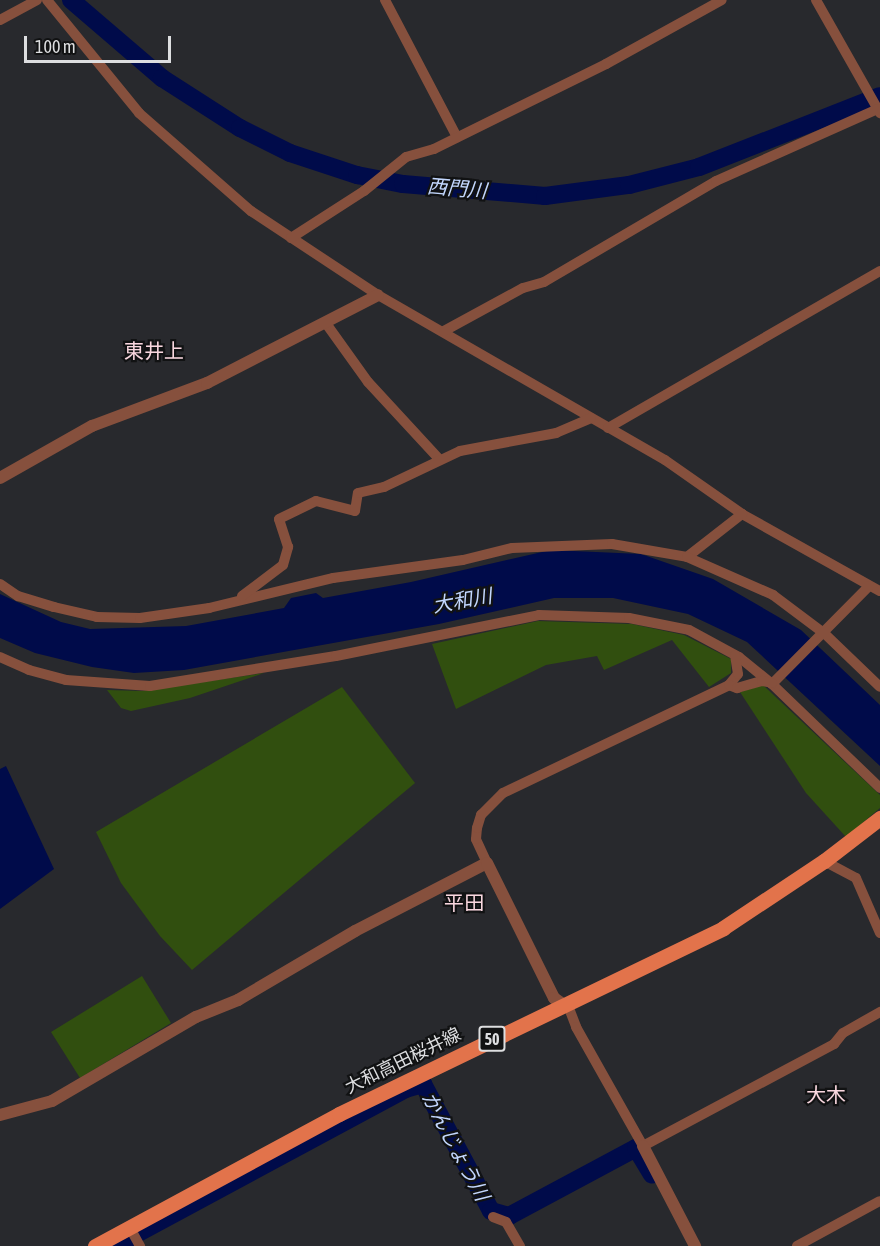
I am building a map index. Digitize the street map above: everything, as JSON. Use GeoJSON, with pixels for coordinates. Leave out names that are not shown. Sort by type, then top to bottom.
{"type":"FeatureCollection","features":[{"type":"Feature","properties":{"kind":"main road","name":"大和高田桜井線"},"geometry":{"type":"LineString","coordinates":[[95,1246],[134,1236],[339,1114],[723,928],[824,861],[880,818]]}},
{"type":"Feature","properties":{"kind":"street"},"geometry":{"type":"LineString","coordinates":[[0,20],[37,0]]}},
{"type":"Feature","properties":{"kind":"street"},"geometry":{"type":"LineString","coordinates":[[47,0],[152,126],[251,211],[378,295],[665,460],[742,513],[880,591]]}},
{"type":"Feature","properties":{"kind":"street"},"geometry":{"type":"LineString","coordinates":[[385,0],[457,137]]}},
{"type":"Feature","properties":{"kind":"street"},"geometry":{"type":"LineString","coordinates":[[291,238],[364,191],[406,157],[457,137],[606,64],[723,0]]}},
{"type":"Feature","properties":{"kind":"street"},"geometry":{"type":"LineString","coordinates":[[444,331],[523,288],[553,277],[716,181],[878,109],[816,0]]}},
{"type":"Feature","properties":{"kind":"street"},"geometry":{"type":"LineString","coordinates":[[608,428],[880,271]]}},
{"type":"Feature","properties":{"kind":"street"},"geometry":{"type":"LineString","coordinates":[[0,478],[92,426],[207,382],[378,295]]}},
{"type":"Feature","properties":{"kind":"street"},"geometry":{"type":"LineString","coordinates":[[325,322],[368,382],[440,459]]}},
{"type":"Feature","properties":{"kind":"street"},"geometry":{"type":"LineString","coordinates":[[235,601],[283,565],[288,547],[279,519],[316,501],[355,512],[357,493],[384,487],[440,459],[487,443],[512,443],[556,433],[591,418]]}},
{"type":"Feature","properties":{"kind":"street"},"geometry":{"type":"LineString","coordinates":[[687,557],[742,513]]}},
{"type":"Feature","properties":{"kind":"street"},"geometry":{"type":"LineString","coordinates":[[0,585],[18,596],[54,608],[105,617],[164,616],[333,578],[463,561],[512,548],[594,543],[687,557],[773,595],[880,687]]}},
{"type":"Feature","properties":{"kind":"street"},"geometry":{"type":"LineString","coordinates":[[729,685],[737,688],[762,681],[774,682],[823,636],[869,586]]}},
{"type":"Feature","properties":{"kind":"street"},"geometry":{"type":"LineString","coordinates":[[0,657],[29,670],[66,680],[150,686],[336,656],[539,615],[629,618],[689,630],[735,655],[774,682],[880,788]]}},
{"type":"Feature","properties":{"kind":"street"},"geometry":{"type":"LineString","coordinates":[[695,1246],[565,1004],[554,998],[476,839],[481,815],[503,793],[729,685],[738,674],[735,655]]}},
{"type":"Feature","properties":{"kind":"street"},"geometry":{"type":"LineString","coordinates":[[824,861],[856,878],[880,933]]}},
{"type":"Feature","properties":{"kind":"street"},"geometry":{"type":"LineString","coordinates":[[0,1114],[52,1101],[196,1017],[238,1000],[355,931],[487,863]]}},
{"type":"Feature","properties":{"kind":"street"},"geometry":{"type":"LineString","coordinates":[[643,1146],[834,1044],[843,1033],[880,1012]]}},
{"type":"Feature","properties":{"kind":"street"},"geometry":{"type":"LineString","coordinates":[[797,1246],[880,1201]]}},
{"type":"Feature","properties":{"kind":"street"},"geometry":{"type":"LineString","coordinates":[[493,1217],[506,1222],[520,1246]]}},
{"type":"Feature","properties":{"kind":"green space"},"geometry":{"type":"Polygon","coordinates":[[[538,621],[632,624],[684,635],[731,659],[731,673],[709,687],[672,640],[604,670],[597,656],[546,665],[456,709],[432,644],[538,621]]]}},
{"type":"Feature","properties":{"kind":"green space"},"geometry":{"type":"Polygon","coordinates":[[[264,673],[190,698],[131,711],[121,708],[107,690],[142,691],[264,673]]]}},
{"type":"Feature","properties":{"kind":"green space"},"geometry":{"type":"Polygon","coordinates":[[[763,685],[880,795],[880,808],[846,837],[806,793],[740,692],[763,685]]]}},
{"type":"Feature","properties":{"kind":"green space"},"geometry":{"type":"Polygon","coordinates":[[[342,687],[415,783],[192,970],[160,936],[121,883],[96,832],[342,687]]]}},
{"type":"Feature","properties":{"kind":"green space"},"geometry":{"type":"Polygon","coordinates":[[[142,976],[171,1023],[80,1078],[51,1032],[142,976]]]}},
{"type":"Feature","properties":{"kind":"water","name":"大和川"},"geometry":{"type":"Polygon","coordinates":[[[551,550],[641,554],[713,579],[801,630],[880,705],[880,766],[747,642],[688,614],[613,598],[554,598],[439,624],[184,670],[134,673],[92,667],[35,653],[0,638],[0,594],[61,622],[90,629],[186,626],[284,608],[291,598],[316,593],[323,598],[411,582],[551,550]]]}},
{"type":"Feature","properties":{"kind":"water"},"geometry":{"type":"Polygon","coordinates":[[[6,766],[54,869],[0,909],[0,769],[6,766]]]}},
{"type":"Feature","properties":{"kind":"waterway","name":"西門川"},"geometry":{"type":"LineString","coordinates":[[71,0],[162,78],[240,128],[290,153],[357,175],[403,184],[545,196],[629,185],[699,167],[880,96]]}},
{"type":"Feature","properties":{"kind":"waterway","name":"かんじょう川"},"geometry":{"type":"LineString","coordinates":[[114,1246],[405,1089],[423,1084],[491,1211],[509,1216],[636,1148],[652,1175]]}},
{"type":"Feature","properties":{"kind":"district","name":"東井上"},"geometry":{"type":"Point","coordinates":[154,350]}},
{"type":"Feature","properties":{"kind":"district","name":"平田"},"geometry":{"type":"Point","coordinates":[464,902]}},
{"type":"Feature","properties":{"kind":"district","name":"大木"},"geometry":{"type":"Point","coordinates":[826,1094]}}]}
